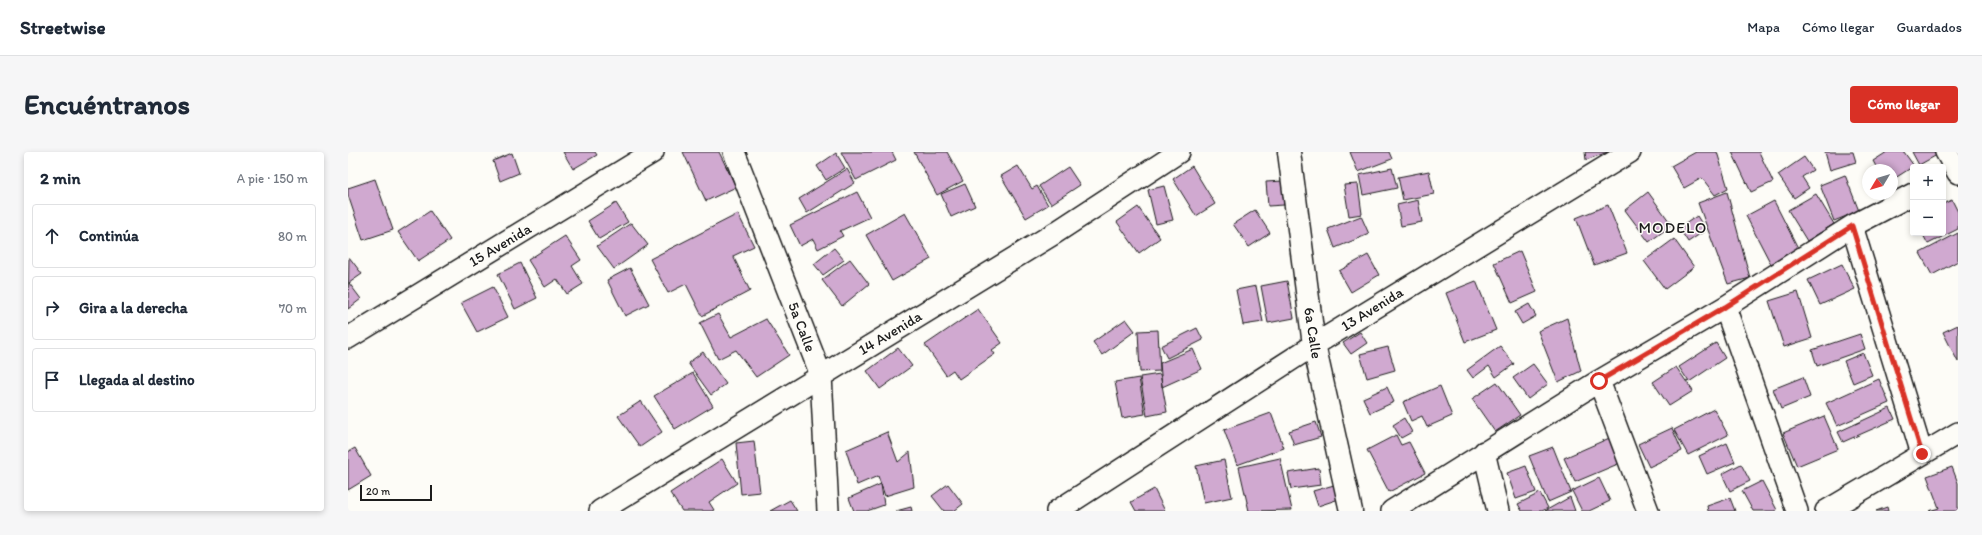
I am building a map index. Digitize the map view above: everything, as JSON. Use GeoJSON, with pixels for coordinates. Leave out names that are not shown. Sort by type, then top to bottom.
{"type":"FeatureCollection","features":[{"type":"Feature","properties":{"kind":"main road","name":"6a Calle"},"geometry":{"type":"LineString","coordinates":[[1290,152],[1314,345],[1351,511]]}},
{"type":"Feature","properties":{"kind":"street","name":"15 Avenida"},"geometry":{"type":"LineString","coordinates":[[348,338],[653,152]]}},
{"type":"Feature","properties":{"kind":"street","name":"5a Calle"},"geometry":{"type":"LineString","coordinates":[[734,152],[821,375],[828,511]]}},
{"type":"Feature","properties":{"kind":"street","name":"14 Avenida"},"geometry":{"type":"LineString","coordinates":[[600,511],[1055,233],[1179,152]]}},
{"type":"Feature","properties":{"kind":"street","name":"13 Avenida"},"geometry":{"type":"LineString","coordinates":[[1057,511],[1314,345],[1630,152]]}},
{"type":"Feature","properties":{"kind":"street"},"geometry":{"type":"LineString","coordinates":[[1946,152],[1954,173]]}},
{"type":"Feature","properties":{"kind":"street"},"geometry":{"type":"LineString","coordinates":[[1392,511],[1599,381],[1725,307],[1852,226],[1910,196]]}},
{"type":"Feature","properties":{"kind":"street"},"geometry":{"type":"LineString","coordinates":[[1852,226],[1922,454]]}},
{"type":"Feature","properties":{"kind":"street"},"geometry":{"type":"LineString","coordinates":[[1725,307],[1797,511]]}},
{"type":"Feature","properties":{"kind":"street"},"geometry":{"type":"LineString","coordinates":[[1599,381],[1648,511]]}},
{"type":"Feature","properties":{"kind":"street"},"geometry":{"type":"LineString","coordinates":[[1826,511],[1958,433]]}},
{"type":"Feature","properties":{"kind":"street"},"geometry":{"type":"LineString","coordinates":[[1484,452],[1498,511]]}},
{"type":"Feature","properties":{"kind":"building"},"geometry":{"type":"Polygon","coordinates":[[[563,152],[595,152],[597,155],[573,169],[563,152]]]}},
{"type":"Feature","properties":{"kind":"building"},"geometry":{"type":"Polygon","coordinates":[[[683,152],[719,152],[736,187],[706,201],[683,152]]]}},
{"type":"Feature","properties":{"kind":"building"},"geometry":{"type":"Polygon","coordinates":[[[841,152],[892,152],[896,160],[856,180],[841,152]]]}},
{"type":"Feature","properties":{"kind":"building"},"geometry":{"type":"Polygon","coordinates":[[[914,152],[947,152],[963,181],[937,195],[914,152]]]}},
{"type":"Feature","properties":{"kind":"building"},"geometry":{"type":"Polygon","coordinates":[[[1350,152],[1389,152],[1392,159],[1358,172],[1350,152]]]}},
{"type":"Feature","properties":{"kind":"building"},"geometry":{"type":"Polygon","coordinates":[[[1585,152],[1608,152],[1586,160],[1585,152]]]}},
{"type":"Feature","properties":{"kind":"building"},"geometry":{"type":"Polygon","coordinates":[[[1696,152],[1717,152],[1728,188],[1715,195],[1702,178],[1684,188],[1671,166],[1696,152]]]}},
{"type":"Feature","properties":{"kind":"building"},"geometry":{"type":"Polygon","coordinates":[[[1732,152],[1759,152],[1773,182],[1751,192],[1732,152]]]}},
{"type":"Feature","properties":{"kind":"building"},"geometry":{"type":"Polygon","coordinates":[[[1825,152],[1853,152],[1856,162],[1830,170],[1825,152]]]}},
{"type":"Feature","properties":{"kind":"building"},"geometry":{"type":"Polygon","coordinates":[[[1887,152],[1904,152],[1913,164],[1910,164],[1910,169],[1898,176],[1898,164],[1875,164],[1873,161],[1887,152]]]}},
{"type":"Feature","properties":{"kind":"building"},"geometry":{"type":"Polygon","coordinates":[[[1912,152],[1935,152],[1937,155],[1921,164],[1918,164],[1912,152]]]}},
{"type":"Feature","properties":{"kind":"building"},"geometry":{"type":"Polygon","coordinates":[[[512,153],[519,173],[500,181],[493,161],[512,153]]]}},
{"type":"Feature","properties":{"kind":"building"},"geometry":{"type":"Polygon","coordinates":[[[836,153],[845,168],[826,180],[817,166],[836,153]]]}},
{"type":"Feature","properties":{"kind":"building"},"geometry":{"type":"Polygon","coordinates":[[[1804,157],[1813,170],[1802,177],[1809,188],[1794,198],[1778,175],[1804,157]]]}},
{"type":"Feature","properties":{"kind":"building"},"geometry":{"type":"Polygon","coordinates":[[[1018,166],[1032,189],[1037,186],[1048,205],[1026,218],[1001,176],[1018,166]]]}},
{"type":"Feature","properties":{"kind":"building"},"geometry":{"type":"Polygon","coordinates":[[[1192,166],[1215,204],[1196,216],[1173,179],[1192,166]]]}},
{"type":"Feature","properties":{"kind":"building"},"geometry":{"type":"Polygon","coordinates":[[[1068,167],[1080,185],[1051,204],[1039,186],[1068,167]]]}},
{"type":"Feature","properties":{"kind":"building"},"geometry":{"type":"Polygon","coordinates":[[[1392,168],[1397,188],[1363,195],[1359,175],[1392,168]]]}},
{"type":"Feature","properties":{"kind":"building"},"geometry":{"type":"Polygon","coordinates":[[[847,169],[855,183],[807,213],[799,199],[847,169]]]}},
{"type":"Feature","properties":{"kind":"building"},"geometry":{"type":"Polygon","coordinates":[[[1429,171],[1434,194],[1403,200],[1398,177],[1429,171]]]}},
{"type":"Feature","properties":{"kind":"building"},"geometry":{"type":"Polygon","coordinates":[[[1845,175],[1859,211],[1834,221],[1820,185],[1845,175]]]}},
{"type":"Feature","properties":{"kind":"building"},"geometry":{"type":"Polygon","coordinates":[[[375,179],[393,230],[363,240],[348,195],[348,188],[375,179]]]}},
{"type":"Feature","properties":{"kind":"building"},"geometry":{"type":"Polygon","coordinates":[[[1283,181],[1284,205],[1268,206],[1266,182],[1283,181]]]}},
{"type":"Feature","properties":{"kind":"building"},"geometry":{"type":"Polygon","coordinates":[[[965,184],[975,206],[951,217],[941,194],[965,184]]]}},
{"type":"Feature","properties":{"kind":"building"},"geometry":{"type":"Polygon","coordinates":[[[1358,184],[1362,214],[1349,216],[1344,185],[1358,184]]]}},
{"type":"Feature","properties":{"kind":"building"},"geometry":{"type":"Polygon","coordinates":[[[1164,186],[1173,220],[1156,224],[1148,190],[1164,186]]]}},
{"type":"Feature","properties":{"kind":"building"},"geometry":{"type":"Polygon","coordinates":[[[857,192],[870,217],[840,231],[843,236],[818,249],[813,239],[800,246],[790,225],[857,192]]]}},
{"type":"Feature","properties":{"kind":"building"},"geometry":{"type":"Polygon","coordinates":[[[1648,192],[1672,225],[1649,242],[1625,210],[1648,192]]]}},
{"type":"Feature","properties":{"kind":"building"},"geometry":{"type":"Polygon","coordinates":[[[1727,192],[1750,278],[1728,284],[1698,203],[1727,192]]]}},
{"type":"Feature","properties":{"kind":"building"},"geometry":{"type":"Polygon","coordinates":[[[1816,194],[1834,224],[1807,241],[1788,210],[1816,194]]]}},
{"type":"Feature","properties":{"kind":"building"},"geometry":{"type":"Polygon","coordinates":[[[1418,200],[1422,222],[1401,226],[1397,205],[1418,200]]]}},
{"type":"Feature","properties":{"kind":"building"},"geometry":{"type":"Polygon","coordinates":[[[1952,200],[1958,212],[1958,229],[1946,235],[1946,203],[1952,200]]]}},
{"type":"Feature","properties":{"kind":"building"},"geometry":{"type":"Polygon","coordinates":[[[1774,201],[1799,250],[1771,264],[1746,216],[1774,201]]]}},
{"type":"Feature","properties":{"kind":"building"},"geometry":{"type":"Polygon","coordinates":[[[616,203],[628,222],[599,239],[588,221],[616,203]]]}},
{"type":"Feature","properties":{"kind":"building"},"geometry":{"type":"Polygon","coordinates":[[[1608,205],[1627,253],[1594,265],[1576,218],[1608,205]]]}},
{"type":"Feature","properties":{"kind":"building"},"geometry":{"type":"Polygon","coordinates":[[[1138,207],[1160,238],[1139,253],[1117,222],[1138,207]]]}},
{"type":"Feature","properties":{"kind":"building"},"geometry":{"type":"Polygon","coordinates":[[[1255,210],[1270,233],[1249,247],[1233,224],[1255,210]]]}},
{"type":"Feature","properties":{"kind":"building"},"geometry":{"type":"Polygon","coordinates":[[[430,211],[450,240],[418,261],[398,232],[430,211]]]}},
{"type":"Feature","properties":{"kind":"building"},"geometry":{"type":"Polygon","coordinates":[[[905,213],[931,259],[892,281],[866,235],[905,213]]]}},
{"type":"Feature","properties":{"kind":"building"},"geometry":{"type":"Polygon","coordinates":[[[738,214],[754,246],[733,256],[750,291],[702,316],[686,284],[668,293],[650,259],[738,214]]]}},
{"type":"Feature","properties":{"kind":"building"},"geometry":{"type":"Polygon","coordinates":[[[1361,216],[1369,234],[1335,248],[1328,229],[1361,216]]]}},
{"type":"Feature","properties":{"kind":"building"},"geometry":{"type":"Polygon","coordinates":[[[1697,216],[1706,230],[1688,242],[1679,228],[1697,216]]]}},
{"type":"Feature","properties":{"kind":"building"},"geometry":{"type":"Polygon","coordinates":[[[631,223],[648,245],[614,269],[597,246],[631,223]]]}},
{"type":"Feature","properties":{"kind":"building"},"geometry":{"type":"Polygon","coordinates":[[[1958,233],[1958,261],[1932,275],[1920,253],[1958,233]]]}},
{"type":"Feature","properties":{"kind":"building"},"geometry":{"type":"Polygon","coordinates":[[[565,236],[581,260],[572,266],[583,284],[567,294],[557,279],[545,287],[528,260],[565,236]]]}},
{"type":"Feature","properties":{"kind":"building"},"geometry":{"type":"Polygon","coordinates":[[[1924,236],[1944,236],[1928,244],[1924,236]]]}},
{"type":"Feature","properties":{"kind":"building"},"geometry":{"type":"Polygon","coordinates":[[[1674,239],[1694,267],[1665,289],[1644,261],[1674,239]]]}},
{"type":"Feature","properties":{"kind":"building"},"geometry":{"type":"Polygon","coordinates":[[[834,248],[844,260],[823,275],[814,264],[834,248]]]}},
{"type":"Feature","properties":{"kind":"building"},"geometry":{"type":"Polygon","coordinates":[[[1520,251],[1537,292],[1512,303],[1494,263],[1520,251]]]}},
{"type":"Feature","properties":{"kind":"building"},"geometry":{"type":"Polygon","coordinates":[[[1368,255],[1379,275],[1351,292],[1339,271],[1368,255]]]}},
{"type":"Feature","properties":{"kind":"building"},"geometry":{"type":"Polygon","coordinates":[[[349,257],[362,274],[349,283],[361,299],[348,309],[349,257]]]}},
{"type":"Feature","properties":{"kind":"building"},"geometry":{"type":"Polygon","coordinates":[[[850,259],[869,284],[842,306],[822,280],[850,259]]]}},
{"type":"Feature","properties":{"kind":"building"},"geometry":{"type":"Polygon","coordinates":[[[520,263],[537,298],[515,309],[498,274],[520,263]]]}},
{"type":"Feature","properties":{"kind":"building"},"geometry":{"type":"Polygon","coordinates":[[[1842,264],[1855,289],[1820,305],[1808,280],[1842,264]]]}},
{"type":"Feature","properties":{"kind":"building"},"geometry":{"type":"Polygon","coordinates":[[[630,268],[649,304],[625,316],[607,280],[630,268]]]}},
{"type":"Feature","properties":{"kind":"building"},"geometry":{"type":"Polygon","coordinates":[[[1287,281],[1294,318],[1268,323],[1261,286],[1287,281]]]}},
{"type":"Feature","properties":{"kind":"building"},"geometry":{"type":"Polygon","coordinates":[[[1476,281],[1496,330],[1465,342],[1446,293],[1476,281]]]}},
{"type":"Feature","properties":{"kind":"building"},"geometry":{"type":"Polygon","coordinates":[[[1256,286],[1263,322],[1243,325],[1236,290],[1256,286]]]}},
{"type":"Feature","properties":{"kind":"building"},"geometry":{"type":"Polygon","coordinates":[[[493,287],[508,317],[477,332],[461,303],[493,287]]]}},
{"type":"Feature","properties":{"kind":"building"},"geometry":{"type":"Polygon","coordinates":[[[1798,292],[1812,338],[1784,347],[1769,301],[1798,292]]]}},
{"type":"Feature","properties":{"kind":"building"},"geometry":{"type":"Polygon","coordinates":[[[1529,304],[1536,316],[1522,324],[1515,312],[1529,304]]]}},
{"type":"Feature","properties":{"kind":"building"},"geometry":{"type":"Polygon","coordinates":[[[978,309],[1002,343],[992,350],[995,354],[959,379],[953,370],[946,375],[925,345],[978,309]]]}},
{"type":"Feature","properties":{"kind":"building"},"geometry":{"type":"Polygon","coordinates":[[[718,314],[731,337],[766,319],[789,355],[756,377],[736,350],[718,359],[700,323],[718,314]]]}},
{"type":"Feature","properties":{"kind":"building"},"geometry":{"type":"Polygon","coordinates":[[[1567,318],[1581,371],[1558,382],[1538,331],[1567,318]]]}},
{"type":"Feature","properties":{"kind":"building"},"geometry":{"type":"Polygon","coordinates":[[[1126,319],[1135,331],[1102,355],[1093,342],[1126,319]]]}},
{"type":"Feature","properties":{"kind":"building"},"geometry":{"type":"Polygon","coordinates":[[[1958,325],[1958,362],[1943,332],[1958,325]]]}},
{"type":"Feature","properties":{"kind":"building"},"geometry":{"type":"Polygon","coordinates":[[[1197,328],[1203,340],[1167,358],[1161,346],[1197,328]]]}},
{"type":"Feature","properties":{"kind":"building"},"geometry":{"type":"Polygon","coordinates":[[[1158,330],[1160,371],[1140,372],[1138,331],[1158,330]]]}},
{"type":"Feature","properties":{"kind":"building"},"geometry":{"type":"Polygon","coordinates":[[[1360,332],[1367,343],[1351,354],[1343,343],[1360,332]]]}},
{"type":"Feature","properties":{"kind":"building"},"geometry":{"type":"Polygon","coordinates":[[[1860,334],[1865,349],[1817,366],[1812,350],[1860,334]]]}},
{"type":"Feature","properties":{"kind":"building"},"geometry":{"type":"Polygon","coordinates":[[[1716,343],[1725,358],[1689,382],[1679,367],[1716,343]]]}},
{"type":"Feature","properties":{"kind":"building"},"geometry":{"type":"Polygon","coordinates":[[[1500,346],[1514,364],[1496,377],[1489,366],[1473,378],[1467,370],[1500,346]]]}},
{"type":"Feature","properties":{"kind":"building"},"geometry":{"type":"Polygon","coordinates":[[[1388,347],[1395,370],[1367,378],[1360,354],[1388,347]]]}},
{"type":"Feature","properties":{"kind":"building"},"geometry":{"type":"Polygon","coordinates":[[[898,348],[912,366],[880,389],[867,371],[898,348]]]}},
{"type":"Feature","properties":{"kind":"building"},"geometry":{"type":"Polygon","coordinates":[[[1193,349],[1202,369],[1162,387],[1160,363],[1193,349]]]}},
{"type":"Feature","properties":{"kind":"building"},"geometry":{"type":"Polygon","coordinates":[[[703,352],[726,384],[711,395],[688,363],[703,352]]]}},
{"type":"Feature","properties":{"kind":"building"},"geometry":{"type":"Polygon","coordinates":[[[1863,353],[1872,375],[1853,383],[1844,361],[1863,353]]]}},
{"type":"Feature","properties":{"kind":"building"},"geometry":{"type":"Polygon","coordinates":[[[1533,364],[1548,384],[1528,399],[1513,378],[1533,364]]]}},
{"type":"Feature","properties":{"kind":"building"},"geometry":{"type":"Polygon","coordinates":[[[1676,367],[1693,391],[1669,406],[1653,382],[1676,367]]]}},
{"type":"Feature","properties":{"kind":"building"},"geometry":{"type":"Polygon","coordinates":[[[693,373],[713,406],[675,429],[654,396],[693,373]]]}},
{"type":"Feature","properties":{"kind":"building"},"geometry":{"type":"Polygon","coordinates":[[[1160,374],[1167,412],[1147,416],[1140,377],[1160,374]]]}},
{"type":"Feature","properties":{"kind":"building"},"geometry":{"type":"Polygon","coordinates":[[[1803,377],[1810,397],[1781,409],[1773,389],[1803,377]]]}},
{"type":"Feature","properties":{"kind":"building"},"geometry":{"type":"Polygon","coordinates":[[[1139,378],[1145,414],[1122,418],[1115,382],[1139,378]]]}},
{"type":"Feature","properties":{"kind":"building"},"geometry":{"type":"Polygon","coordinates":[[[1879,379],[1889,403],[1837,426],[1826,403],[1879,379]]]}},
{"type":"Feature","properties":{"kind":"building"},"geometry":{"type":"Polygon","coordinates":[[[1497,382],[1520,415],[1495,432],[1472,399],[1497,382]]]}},
{"type":"Feature","properties":{"kind":"building"},"geometry":{"type":"Polygon","coordinates":[[[1440,386],[1452,416],[1427,427],[1422,416],[1411,421],[1403,402],[1440,386]]]}},
{"type":"Feature","properties":{"kind":"building"},"geometry":{"type":"Polygon","coordinates":[[[1387,387],[1394,402],[1370,413],[1363,398],[1387,387]]]}},
{"type":"Feature","properties":{"kind":"building"},"geometry":{"type":"Polygon","coordinates":[[[641,401],[662,432],[640,447],[618,416],[641,401]]]}},
{"type":"Feature","properties":{"kind":"building"},"geometry":{"type":"Polygon","coordinates":[[[1890,408],[1895,419],[1843,442],[1838,432],[1890,408]]]}},
{"type":"Feature","properties":{"kind":"building"},"geometry":{"type":"Polygon","coordinates":[[[1714,409],[1728,435],[1688,455],[1674,430],[1714,409]]]}},
{"type":"Feature","properties":{"kind":"building"},"geometry":{"type":"Polygon","coordinates":[[[1271,413],[1284,448],[1237,465],[1224,430],[1271,413]]]}},
{"type":"Feature","properties":{"kind":"building"},"geometry":{"type":"Polygon","coordinates":[[[1824,416],[1838,449],[1797,466],[1783,433],[1824,416]]]}},
{"type":"Feature","properties":{"kind":"building"},"geometry":{"type":"Polygon","coordinates":[[[1404,418],[1412,432],[1401,438],[1393,425],[1404,418]]]}},
{"type":"Feature","properties":{"kind":"building"},"geometry":{"type":"Polygon","coordinates":[[[1316,422],[1321,437],[1294,445],[1289,431],[1316,422]]]}},
{"type":"Feature","properties":{"kind":"building"},"geometry":{"type":"Polygon","coordinates":[[[1672,428],[1682,451],[1649,467],[1638,444],[1672,428]]]}},
{"type":"Feature","properties":{"kind":"building"},"geometry":{"type":"Polygon","coordinates":[[[887,432],[898,462],[910,452],[914,487],[885,496],[878,476],[857,485],[846,450],[887,432]]]}},
{"type":"Feature","properties":{"kind":"building"},"geometry":{"type":"Polygon","coordinates":[[[1396,435],[1401,445],[1409,442],[1425,473],[1389,492],[1367,450],[1396,435]]]}},
{"type":"Feature","properties":{"kind":"building"},"geometry":{"type":"Polygon","coordinates":[[[1614,436],[1625,461],[1575,482],[1564,458],[1614,436]]]}},
{"type":"Feature","properties":{"kind":"building"},"geometry":{"type":"Polygon","coordinates":[[[754,441],[760,492],[741,494],[736,443],[754,441]]]}},
{"type":"Feature","properties":{"kind":"building"},"geometry":{"type":"Polygon","coordinates":[[[1727,443],[1735,462],[1707,474],[1699,456],[1727,443]]]}},
{"type":"Feature","properties":{"kind":"building"},"geometry":{"type":"Polygon","coordinates":[[[1553,447],[1571,492],[1548,502],[1529,456],[1553,447]]]}},
{"type":"Feature","properties":{"kind":"building"},"geometry":{"type":"Polygon","coordinates":[[[355,448],[371,476],[348,490],[348,452],[355,448]]]}},
{"type":"Feature","properties":{"kind":"building"},"geometry":{"type":"Polygon","coordinates":[[[1280,458],[1292,510],[1249,511],[1239,467],[1280,458]]]}},
{"type":"Feature","properties":{"kind":"building"},"geometry":{"type":"Polygon","coordinates":[[[722,459],[737,483],[709,502],[714,510],[682,511],[670,493],[722,459]]]}},
{"type":"Feature","properties":{"kind":"building"},"geometry":{"type":"Polygon","coordinates":[[[1224,460],[1232,497],[1204,503],[1196,466],[1224,460]]]}},
{"type":"Feature","properties":{"kind":"building"},"geometry":{"type":"Polygon","coordinates":[[[1741,464],[1750,481],[1730,491],[1722,474],[1741,464]]]}},
{"type":"Feature","properties":{"kind":"building"},"geometry":{"type":"Polygon","coordinates":[[[1526,466],[1536,492],[1516,499],[1507,473],[1526,466]]]}},
{"type":"Feature","properties":{"kind":"building"},"geometry":{"type":"Polygon","coordinates":[[[1952,467],[1958,483],[1958,511],[1929,511],[1939,508],[1927,476],[1952,467]]]}},
{"type":"Feature","properties":{"kind":"building"},"geometry":{"type":"Polygon","coordinates":[[[1319,468],[1321,485],[1291,489],[1288,473],[1319,468]]]}},
{"type":"Feature","properties":{"kind":"building"},"geometry":{"type":"Polygon","coordinates":[[[1599,478],[1610,501],[1589,511],[1582,511],[1572,491],[1599,478]]]}},
{"type":"Feature","properties":{"kind":"building"},"geometry":{"type":"Polygon","coordinates":[[[1762,481],[1777,510],[1775,511],[1753,511],[1742,491],[1762,481]]]}},
{"type":"Feature","properties":{"kind":"building"},"geometry":{"type":"Polygon","coordinates":[[[881,484],[884,505],[867,511],[854,511],[849,498],[881,484]]]}},
{"type":"Feature","properties":{"kind":"building"},"geometry":{"type":"Polygon","coordinates":[[[948,484],[963,504],[954,511],[944,511],[932,496],[948,484]]]}},
{"type":"Feature","properties":{"kind":"building"},"geometry":{"type":"Polygon","coordinates":[[[1334,485],[1339,499],[1318,506],[1313,491],[1334,485]]]}},
{"type":"Feature","properties":{"kind":"building"},"geometry":{"type":"Polygon","coordinates":[[[1154,489],[1165,511],[1136,511],[1131,502],[1154,489]]]}},
{"type":"Feature","properties":{"kind":"building"},"geometry":{"type":"Polygon","coordinates":[[[1540,493],[1548,508],[1542,511],[1522,511],[1518,504],[1540,493]]]}},
{"type":"Feature","properties":{"kind":"building"},"geometry":{"type":"Polygon","coordinates":[[[1570,497],[1575,511],[1545,511],[1570,497]]]}},
{"type":"Feature","properties":{"kind":"building"},"geometry":{"type":"Polygon","coordinates":[[[1730,498],[1735,511],[1708,511],[1707,506],[1730,498]]]}},
{"type":"Feature","properties":{"kind":"building"},"geometry":{"type":"Polygon","coordinates":[[[790,500],[797,511],[770,511],[790,500]]]}},
{"type":"Feature","properties":{"kind":"building"},"geometry":{"type":"Polygon","coordinates":[[[911,507],[912,511],[896,511],[911,507]]]}},
{"type":"Feature","properties":{"kind":"building"},"geometry":{"type":"Polygon","coordinates":[[[1887,507],[1888,511],[1876,511],[1887,507]]]}},
{"type":"Feature","properties":{"kind":"district","name":"MODELO"},"geometry":{"type":"Point","coordinates":[1673,227]}},
{"type":"Feature","properties":{"kind":"route"},"geometry":{"type":"LineString","coordinates":[[1599,381],[1725,307],[1852,226],[1922,454]]}}]}
